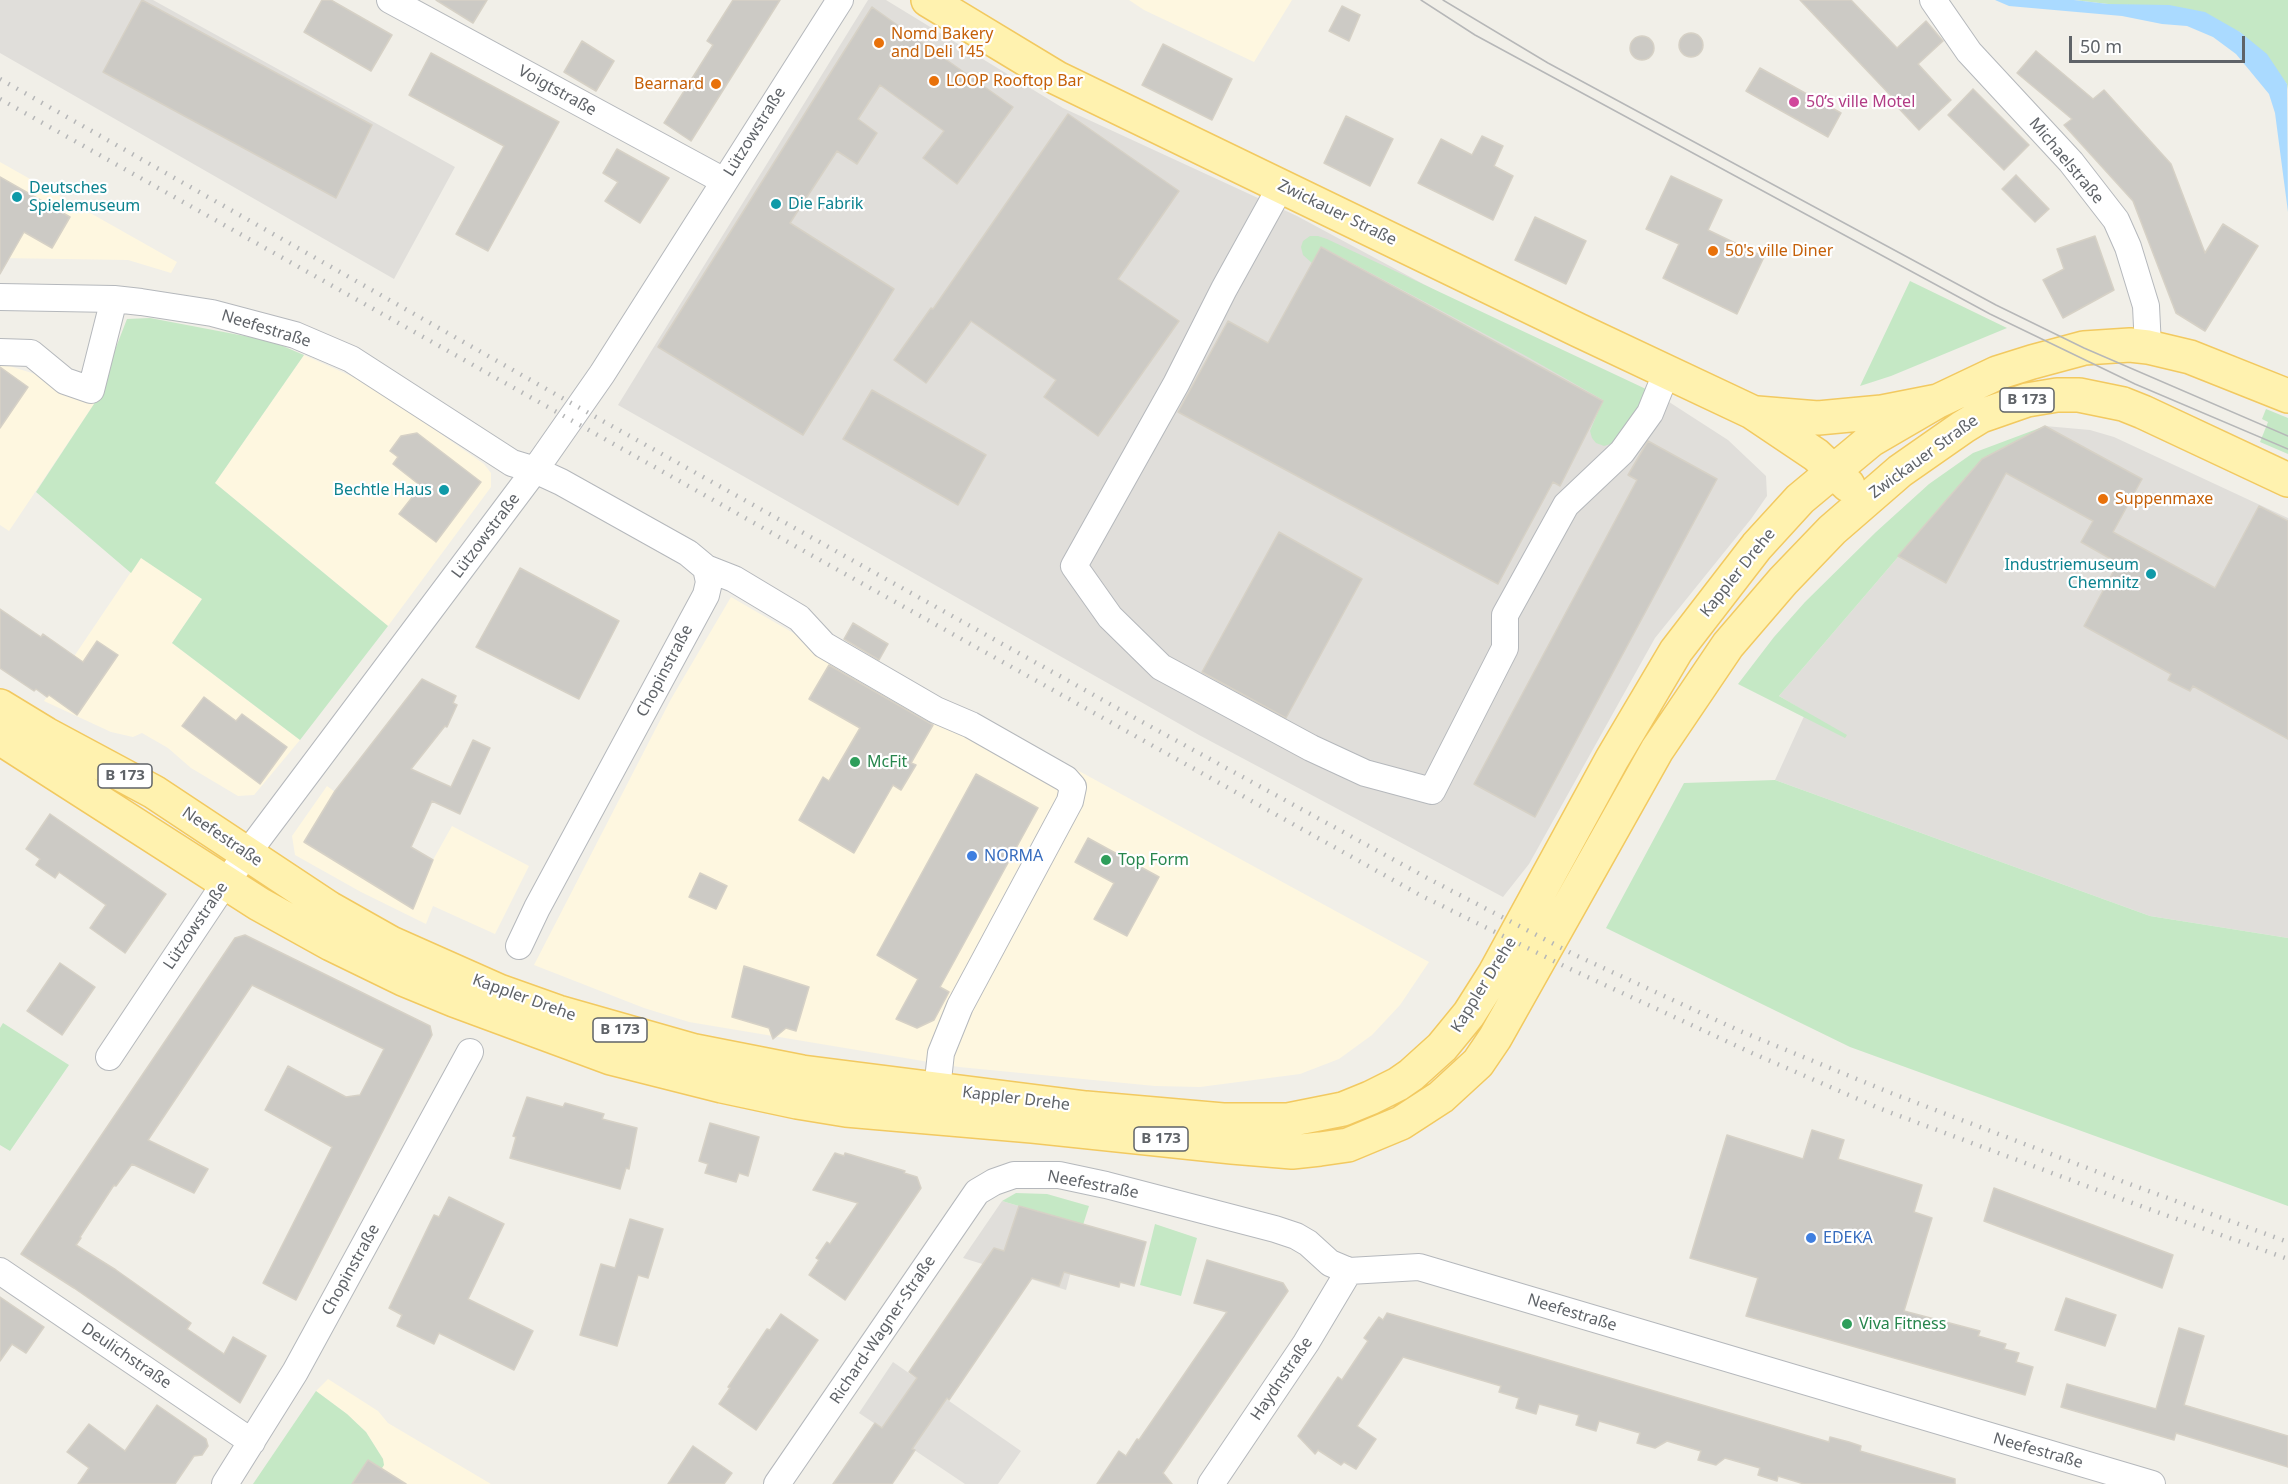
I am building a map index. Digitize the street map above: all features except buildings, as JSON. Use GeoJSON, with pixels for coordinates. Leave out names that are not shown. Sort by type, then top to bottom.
{"type":"FeatureCollection","features":[{"type":"Feature","properties":{"kind":"main road","name":"Zwickauer Straße"},"geometry":{"type":"LineString","coordinates":[[928,0],[1057,78],[1752,412],[1816,455],[1864,501],[1900,471],[1981,416],[2027,400],[2057,395],[2079,395],[2123,404],[2288,480]]}},
{"type":"Feature","properties":{"kind":"main road","name":"Zwickauer Straße"},"geometry":{"type":"LineString","coordinates":[[1752,412],[1818,418],[1882,412],[1938,401],[1997,373],[2069,352],[2108,346],[2148,347],[2190,357],[2288,396]]}},
{"type":"Feature","properties":{"kind":"main road","name":"Kappler Drehe"},"geometry":{"type":"LineString","coordinates":[[444,968],[558,1012],[695,1051],[802,1072],[1086,1108],[1256,1120],[1288,1120],[1342,1109],[1398,1084],[1442,1047],[1469,1014],[1495,973],[1612,759],[1676,651],[1757,546],[1800,499],[1833,471],[1889,428],[1938,401]]}},
{"type":"Feature","properties":{"kind":"main road","name":"Kappler Drehe"},"geometry":{"type":"LineString","coordinates":[[225,883],[331,944],[403,979],[611,1058],[669,1074],[797,1102],[846,1110],[1292,1152],[1348,1145],[1377,1134],[1415,1114],[1441,1097],[1478,1063],[1495,1038],[1658,750],[1698,687],[1728,645],[1782,581],[1864,501]]}},
{"type":"Feature","properties":{"kind":"main road","name":"Neefestraße"},"geometry":{"type":"LineString","coordinates":[[0,706],[46,734],[154,792],[329,908],[391,943],[444,968]]}},
{"type":"Feature","properties":{"kind":"main road","name":"B 173"},"geometry":{"type":"LineString","coordinates":[[0,738],[225,883]]}},
{"type":"Feature","properties":{"kind":"street","name":"Voigtstraße"},"geometry":{"type":"LineString","coordinates":[[390,0],[724,182]]}},
{"type":"Feature","properties":{"kind":"street","name":"Lützowstraße"},"geometry":{"type":"LineString","coordinates":[[109,1056],[246,853],[535,470],[602,374],[840,0]]}},
{"type":"Feature","properties":{"kind":"street","name":"Michaelstraße"},"geometry":{"type":"LineString","coordinates":[[1933,0],[1969,52],[2071,162],[2116,220],[2128,247],[2146,306],[2148,347]]}},
{"type":"Feature","properties":{"kind":"street"},"geometry":{"type":"LineString","coordinates":[[1281,186],[1224,289],[1176,384],[1074,566],[1110,617],[1161,668],[1311,748],[1365,772],[1432,791],[1505,648],[1505,615],[1566,505],[1622,452],[1650,412],[1667,371]]}},
{"type":"Feature","properties":{"kind":"street","name":"Neefestraße"},"geometry":{"type":"LineString","coordinates":[[0,297],[114,299],[212,313],[295,335],[351,359],[512,463],[535,470]]}},
{"type":"Feature","properties":{"kind":"street"},"geometry":{"type":"LineString","coordinates":[[0,352],[31,353],[65,381],[91,390],[114,299]]}},
{"type":"Feature","properties":{"kind":"street"},"geometry":{"type":"LineString","coordinates":[[535,470],[561,482],[688,553],[706,568],[734,579],[799,618],[825,645],[936,710],[971,725],[1066,779],[1073,787],[1070,801],[960,1006],[941,1053],[937,1089]]}},
{"type":"Feature","properties":{"kind":"street","name":"Chopinstraße"},"geometry":{"type":"LineString","coordinates":[[519,946],[706,595],[709,582],[706,568]]}},
{"type":"Feature","properties":{"kind":"street"},"geometry":{"type":"LineString","coordinates":[[1676,651],[1698,687]]}},
{"type":"Feature","properties":{"kind":"street","name":"Chopinstraße"},"geometry":{"type":"LineString","coordinates":[[225,1484],[295,1372],[470,1052]]}},
{"type":"Feature","properties":{"kind":"street","name":"Neefestraße"},"geometry":{"type":"LineString","coordinates":[[994,1182],[1014,1175],[1059,1175],[1106,1185],[1296,1236],[1330,1263],[1349,1272],[1419,1267],[2152,1484]]}},
{"type":"Feature","properties":{"kind":"street","name":"Richard-Wagner-Straße"},"geometry":{"type":"LineString","coordinates":[[777,1484],[977,1192],[994,1182]]}},
{"type":"Feature","properties":{"kind":"street","name":"Deulichstraße"},"geometry":{"type":"LineString","coordinates":[[0,1271],[252,1442]]}},
{"type":"Feature","properties":{"kind":"street","name":"Haydnstraße"},"geometry":{"type":"LineString","coordinates":[[1211,1484],[1306,1343],[1349,1272]]}},
{"type":"Feature","properties":{"kind":"shaded area"},"geometry":{"type":"Polygon","coordinates":[[[0,0],[153,0],[455,167],[394,279],[0,53],[0,0]]]}},
{"type":"Feature","properties":{"kind":"shaded area"},"geometry":{"type":"Polygon","coordinates":[[[868,0],[886,0],[1063,108],[1297,216],[1505,328],[1666,400],[1728,440],[1766,476],[1767,496],[1655,638],[1529,864],[1503,897],[1199,735],[618,405],[868,0]]]}},
{"type":"Feature","properties":{"kind":"shaded area"},"geometry":{"type":"Polygon","coordinates":[[[1129,0],[1292,0],[1254,62],[1144,10],[1129,0]]]}},
{"type":"Feature","properties":{"kind":"shaded area"},"geometry":{"type":"Polygon","coordinates":[[[0,162],[177,262],[171,273],[128,260],[0,258],[0,162]]]}},
{"type":"Feature","properties":{"kind":"shaded area"},"geometry":{"type":"Polygon","coordinates":[[[304,355],[369,384],[484,464],[491,473],[491,487],[388,626],[215,483],[304,355]]]}},
{"type":"Feature","properties":{"kind":"shaded area"},"geometry":{"type":"Polygon","coordinates":[[[0,363],[70,385],[94,404],[9,531],[0,525],[0,363]]]}},
{"type":"Feature","properties":{"kind":"shaded area"},"geometry":{"type":"Polygon","coordinates":[[[2045,426],[2090,430],[2114,437],[2288,518],[2288,938],[2150,916],[1775,780],[1806,712],[1779,696],[1982,459],[2045,426]]]}},
{"type":"Feature","properties":{"kind":"shaded area"},"geometry":{"type":"Polygon","coordinates":[[[141,557],[202,599],[172,643],[300,740],[254,795],[238,796],[191,768],[168,748],[142,733],[133,737],[111,732],[44,701],[141,557]]]}},
{"type":"Feature","properties":{"kind":"shaded area"},"geometry":{"type":"Polygon","coordinates":[[[731,597],[942,719],[980,717],[1429,962],[1400,1005],[1372,1035],[1339,1059],[1300,1074],[1200,1087],[1155,1086],[959,1067],[689,1022],[644,1008],[534,965],[671,699],[731,597]]]}},
{"type":"Feature","properties":{"kind":"shaded area"},"geometry":{"type":"Polygon","coordinates":[[[327,786],[366,815],[413,842],[411,847],[433,860],[452,826],[529,866],[495,934],[433,906],[426,924],[361,892],[295,855],[292,836],[327,786]]]}},
{"type":"Feature","properties":{"kind":"shaded area"},"geometry":{"type":"Polygon","coordinates":[[[1002,1201],[1083,1225],[1066,1290],[963,1258],[1002,1201]]]}},
{"type":"Feature","properties":{"kind":"shaded area"},"geometry":{"type":"Polygon","coordinates":[[[893,1362],[1021,1451],[998,1484],[965,1484],[859,1413],[893,1362]]]}},
{"type":"Feature","properties":{"kind":"shaded area"},"geometry":{"type":"Polygon","coordinates":[[[328,1379],[378,1411],[388,1423],[491,1484],[372,1484],[383,1459],[366,1432],[347,1414],[316,1391],[328,1379]]]}},
{"type":"Feature","properties":{"kind":"green space"},"geometry":{"type":"Polygon","coordinates":[[[2074,0],[2288,0],[2288,90],[2287,84],[2240,32],[2108,4],[2074,0]]]}},
{"type":"Feature","properties":{"kind":"green space"},"geometry":{"type":"Polygon","coordinates":[[[1310,236],[1327,239],[1648,390],[1645,401],[1614,443],[1604,446],[1596,443],[1590,431],[1603,400],[1526,356],[1322,247],[1312,263],[1303,255],[1301,247],[1303,241],[1310,236]]]}},
{"type":"Feature","properties":{"kind":"green space"},"geometry":{"type":"Polygon","coordinates":[[[1910,281],[2007,328],[1891,376],[1860,386],[1910,281]]]}},
{"type":"Feature","properties":{"kind":"green space"},"geometry":{"type":"Polygon","coordinates":[[[150,318],[271,341],[304,355],[215,483],[388,626],[300,740],[172,643],[202,599],[141,558],[131,573],[36,492],[94,404],[127,319],[150,318]]]}},
{"type":"Feature","properties":{"kind":"green space"},"geometry":{"type":"Polygon","coordinates":[[[2266,409],[2288,418],[2288,454],[2260,442],[2268,422],[2262,419],[2266,409]]]}},
{"type":"Feature","properties":{"kind":"green space"},"geometry":{"type":"Polygon","coordinates":[[[2045,426],[1982,459],[1779,696],[1847,735],[1845,738],[1738,684],[1774,637],[1805,602],[1929,484],[1973,453],[2045,426]]]}},
{"type":"Feature","properties":{"kind":"green space"},"geometry":{"type":"Polygon","coordinates":[[[1775,780],[2150,916],[2288,938],[2288,1206],[1850,1047],[1606,928],[1684,783],[1775,780]]]}},
{"type":"Feature","properties":{"kind":"green space"},"geometry":{"type":"Polygon","coordinates":[[[3,1023],[69,1065],[10,1151],[0,1145],[0,1028],[3,1023]]]}},
{"type":"Feature","properties":{"kind":"green space"},"geometry":{"type":"Polygon","coordinates":[[[1016,1193],[1047,1194],[1089,1206],[1083,1225],[1002,1201],[1016,1193]]]}},
{"type":"Feature","properties":{"kind":"green space"},"geometry":{"type":"Polygon","coordinates":[[[1155,1224],[1197,1238],[1181,1296],[1140,1285],[1155,1224]]]}},
{"type":"Feature","properties":{"kind":"green space"},"geometry":{"type":"Polygon","coordinates":[[[316,1391],[347,1414],[366,1432],[383,1459],[384,1465],[372,1484],[253,1484],[316,1391]]]}},
{"type":"Feature","properties":{"kind":"water"},"geometry":{"type":"Polygon","coordinates":[[[1995,0],[2074,0],[2108,4],[2169,5],[2205,12],[2240,32],[2267,54],[2287,84],[2288,212],[2275,113],[2269,94],[2236,54],[2213,37],[2187,26],[2162,24],[2122,16],[2009,6],[1995,0]]]}},
{"type":"Feature","properties":{"kind":"tram line"},"geometry":{"type":"LineString","coordinates":[[1421,0],[1475,35],[1990,314],[2135,384],[2288,449]]}},
{"type":"Feature","properties":{"kind":"tram line"},"geometry":{"type":"LineString","coordinates":[[1443,0],[1548,63],[1996,305],[2084,348],[2288,436]]}},
{"type":"Feature","properties":{"kind":"railway"},"geometry":{"type":"LineString","coordinates":[[0,79],[601,420],[1135,718],[1429,879],[1573,954],[1740,1031],[1891,1093],[2288,1242]]}},
{"type":"Feature","properties":{"kind":"railway"},"geometry":{"type":"LineString","coordinates":[[0,99],[1420,895],[1566,967],[1752,1053],[1881,1109],[2288,1259]]}},
{"type":"Feature","properties":{"kind":"place","name":"Nomd Bakery and Deli 145"},"geometry":{"type":"Point","coordinates":[879,43]}},
{"type":"Feature","properties":{"kind":"place","name":"LOOP Rooftop Bar"},"geometry":{"type":"Point","coordinates":[934,81]}},
{"type":"Feature","properties":{"kind":"place","name":"Bearnard"},"geometry":{"type":"Point","coordinates":[716,84]}},
{"type":"Feature","properties":{"kind":"place","name":"50’s ville Motel"},"geometry":{"type":"Point","coordinates":[1794,102]}},
{"type":"Feature","properties":{"kind":"place","name":"Deutsches Spielemuseum"},"geometry":{"type":"Point","coordinates":[17,197]}},
{"type":"Feature","properties":{"kind":"place","name":"Die Fabrik"},"geometry":{"type":"Point","coordinates":[776,204]}},
{"type":"Feature","properties":{"kind":"place","name":"50's ville Diner"},"geometry":{"type":"Point","coordinates":[1713,251]}},
{"type":"Feature","properties":{"kind":"place","name":"Bechtle Haus"},"geometry":{"type":"Point","coordinates":[444,490]}},
{"type":"Feature","properties":{"kind":"place","name":"Suppenmaxe"},"geometry":{"type":"Point","coordinates":[2103,499]}},
{"type":"Feature","properties":{"kind":"place","name":"Industriemuseum Chemnitz"},"geometry":{"type":"Point","coordinates":[2151,574]}},
{"type":"Feature","properties":{"kind":"place","name":"McFit"},"geometry":{"type":"Point","coordinates":[855,762]}},
{"type":"Feature","properties":{"kind":"place","name":"NORMA"},"geometry":{"type":"Point","coordinates":[972,856]}},
{"type":"Feature","properties":{"kind":"place","name":"Top Form"},"geometry":{"type":"Point","coordinates":[1106,860]}},
{"type":"Feature","properties":{"kind":"place","name":"EDEKA"},"geometry":{"type":"Point","coordinates":[1811,1238]}},
{"type":"Feature","properties":{"kind":"place","name":"Viva Fitness"},"geometry":{"type":"Point","coordinates":[1847,1324]}}]}
